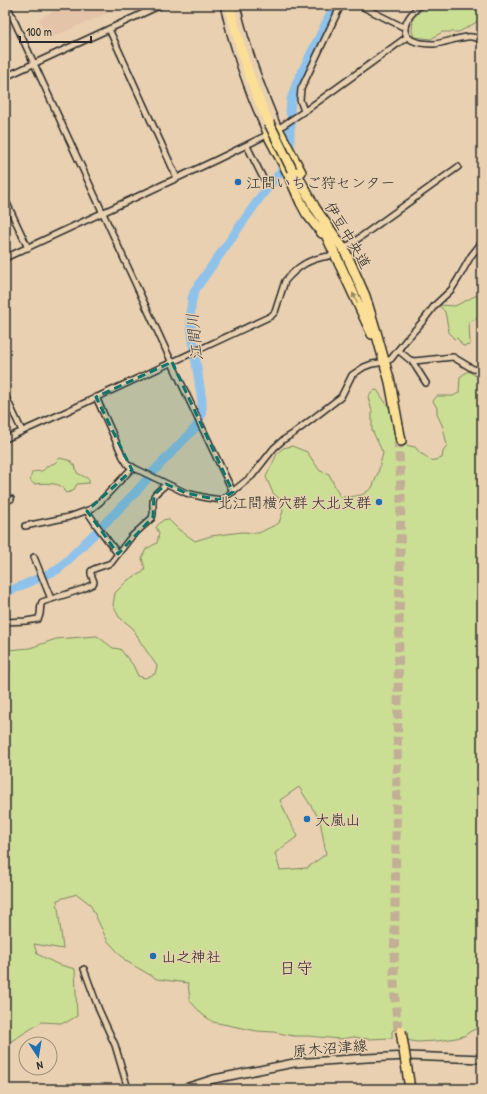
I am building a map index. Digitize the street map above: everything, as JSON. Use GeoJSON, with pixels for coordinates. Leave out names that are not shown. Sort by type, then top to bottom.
{"type":"FeatureCollection","features":[{"type":"Feature","properties":{"kind":"highway","name":"伊豆中央道"},"geometry":{"type":"LineString","coordinates":[[228,5],[244,60],[257,96],[292,168],[334,242],[347,255],[365,296],[390,382],[400,442]]}},
{"type":"Feature","properties":{"kind":"highway","name":"伊豆中央道"},"geometry":{"type":"LineString","coordinates":[[232,5],[247,59],[270,122]]}},
{"type":"Feature","properties":{"kind":"highway"},"geometry":{"type":"LineString","coordinates":[[282,126],[283,138],[292,168]]}},
{"type":"Feature","properties":{"kind":"highway"},"geometry":{"type":"LineString","coordinates":[[268,135],[276,150],[292,168]]}},
{"type":"Feature","properties":{"kind":"highway"},"geometry":{"type":"LineString","coordinates":[[399,1030],[409,1089]]}},
{"type":"Feature","properties":{"kind":"main road"},"geometry":{"type":"LineString","coordinates":[[224,5],[242,72],[268,135]]}},
{"type":"Feature","properties":{"kind":"main road"},"geometry":{"type":"LineString","coordinates":[[236,5],[243,34],[260,84],[282,126]]}},
{"type":"Feature","properties":{"kind":"main road","name":"原木沼津線"},"geometry":{"type":"LineString","coordinates":[[182,1089],[214,1079],[294,1064],[408,1056],[482,1059]]}},
{"type":"Feature","properties":{"kind":"street"},"geometry":{"type":"LineString","coordinates":[[7,5],[233,492]]}},
{"type":"Feature","properties":{"kind":"street"},"geometry":{"type":"LineString","coordinates":[[5,77],[161,5]]}},
{"type":"Feature","properties":{"kind":"street"},"geometry":{"type":"LineString","coordinates":[[304,112],[300,100],[301,89],[342,5]]}},
{"type":"Feature","properties":{"kind":"street"},"geometry":{"type":"LineString","coordinates":[[359,5],[405,27]]}},
{"type":"Feature","properties":{"kind":"street"},"geometry":{"type":"LineString","coordinates":[[420,5],[411,15],[405,27],[407,37],[412,40],[434,44],[467,37],[474,37],[482,40]]}},
{"type":"Feature","properties":{"kind":"street"},"geometry":{"type":"LineString","coordinates":[[109,29],[177,178]]}},
{"type":"Feature","properties":{"kind":"street"},"geometry":{"type":"LineString","coordinates":[[5,258],[268,135],[304,112],[407,37]]}},
{"type":"Feature","properties":{"kind":"street"},"geometry":{"type":"LineString","coordinates":[[247,146],[263,178]]}},
{"type":"Feature","properties":{"kind":"street"},"geometry":{"type":"LineString","coordinates":[[348,246],[458,167]]}},
{"type":"Feature","properties":{"kind":"street"},"geometry":{"type":"LineString","coordinates":[[5,199],[28,248]]}},
{"type":"Feature","properties":{"kind":"street"},"geometry":{"type":"LineString","coordinates":[[387,361],[391,359],[435,305],[451,290],[471,256],[482,242]]}},
{"type":"Feature","properties":{"kind":"street"},"geometry":{"type":"LineString","coordinates":[[5,438],[200,350],[271,316],[275,312],[285,281],[288,277],[311,259],[329,256]]}},
{"type":"Feature","properties":{"kind":"street"},"geometry":{"type":"LineString","coordinates":[[398,350],[412,361],[426,383]]}},
{"type":"Feature","properties":{"kind":"street"},"geometry":{"type":"LineString","coordinates":[[412,361],[453,357],[473,369],[482,370]]}},
{"type":"Feature","properties":{"kind":"street"},"geometry":{"type":"LineString","coordinates":[[96,397],[128,465],[186,493],[219,500],[225,498],[252,476],[278,444],[341,397],[352,375],[364,367],[379,363]]}},
{"type":"Feature","properties":{"kind":"street"},"geometry":{"type":"LineString","coordinates":[[5,396],[22,431]]}},
{"type":"Feature","properties":{"kind":"street"},"geometry":{"type":"LineString","coordinates":[[25,526],[69,517],[91,509],[100,502],[133,467]]}},
{"type":"Feature","properties":{"kind":"street"},"geometry":{"type":"LineString","coordinates":[[5,622],[26,621],[38,618],[40,615],[41,604],[92,585],[94,582],[91,571],[111,562],[131,537],[153,517],[154,495],[166,484]]}},
{"type":"Feature","properties":{"kind":"street"},"geometry":{"type":"LineString","coordinates":[[5,502],[11,499]]}},
{"type":"Feature","properties":{"kind":"street"},"geometry":{"type":"LineString","coordinates":[[87,511],[118,554]]}},
{"type":"Feature","properties":{"kind":"street"},"geometry":{"type":"LineString","coordinates":[[34,557],[51,599]]}},
{"type":"Feature","properties":{"kind":"street"},"geometry":{"type":"LineString","coordinates":[[84,969],[99,1010],[115,1045],[128,1089]]}},
{"type":"Feature","properties":{"kind":"highlighted area"},"geometry":{"type":"Polygon","coordinates":[[[172,362],[233,492],[219,500],[186,493],[166,484],[154,495],[153,517],[118,554],[87,511],[132,470],[96,397],[172,362]]]}},
{"type":"Feature","properties":{"kind":"shaded area"},"geometry":{"type":"Polygon","coordinates":[[[57,5],[126,5],[48,39],[39,19],[58,9],[57,5]]]}},
{"type":"Feature","properties":{"kind":"green space"},"geometry":{"type":"Polygon","coordinates":[[[427,5],[482,5],[482,16],[475,23],[459,32],[442,32],[431,39],[414,37],[412,31],[413,18],[427,5]]]}},
{"type":"Feature","properties":{"kind":"green space"},"geometry":{"type":"Polygon","coordinates":[[[482,295],[482,316],[469,322],[470,345],[463,346],[457,338],[454,339],[449,332],[445,312],[439,305],[455,306],[475,296],[482,295]]]}},
{"type":"Feature","properties":{"kind":"green space"},"geometry":{"type":"Polygon","coordinates":[[[468,371],[474,375],[482,377],[482,1026],[464,1036],[456,1038],[417,1042],[406,1040],[403,1029],[393,1030],[392,1038],[368,1039],[353,1037],[340,1039],[294,1036],[274,1032],[257,1031],[213,1022],[203,1015],[190,1001],[188,983],[157,979],[126,961],[107,940],[90,904],[77,894],[57,900],[63,949],[34,944],[37,954],[57,964],[75,969],[77,1016],[67,1022],[42,1022],[5,1045],[5,670],[10,667],[8,650],[30,648],[56,639],[97,636],[113,648],[120,649],[133,665],[138,676],[145,678],[155,674],[157,666],[141,643],[133,628],[119,617],[113,605],[115,593],[128,580],[143,572],[145,569],[142,558],[146,549],[157,543],[159,533],[156,527],[163,520],[168,519],[178,529],[195,541],[211,536],[242,532],[259,533],[279,523],[283,511],[281,500],[273,493],[266,477],[277,454],[283,448],[292,446],[307,452],[320,471],[329,474],[340,497],[362,495],[372,488],[378,473],[383,453],[372,430],[372,411],[368,397],[372,391],[377,390],[390,409],[396,445],[398,447],[405,445],[415,447],[421,454],[431,461],[442,458],[443,452],[447,445],[443,427],[437,414],[437,408],[433,401],[437,396],[453,396],[459,393],[460,377],[468,371]],[[299,787],[280,800],[288,819],[298,836],[275,853],[280,870],[307,868],[326,854],[320,820],[299,787]]]}},
{"type":"Feature","properties":{"kind":"green space"},"geometry":{"type":"Polygon","coordinates":[[[60,458],[71,461],[75,465],[77,473],[89,479],[89,483],[77,484],[73,491],[66,493],[63,487],[55,484],[34,484],[32,482],[30,479],[32,473],[45,469],[47,466],[55,463],[60,458]]]}},
{"type":"Feature","properties":{"kind":"waterway","name":"江間川"},"geometry":{"type":"LineString","coordinates":[[5,593],[57,570],[62,566],[135,493],[196,427],[201,416],[202,401],[190,317],[192,299],[195,290],[261,196],[280,173],[287,159],[290,147],[290,130],[292,119],[290,111],[291,100],[297,82],[335,5]]}},
{"type":"Feature","properties":{"kind":"tunnel"},"geometry":{"type":"LineString","coordinates":[[398,442],[401,492],[394,980],[398,1029]]}},
{"type":"Feature","properties":{"kind":"place","name":"江間いちご狩センター"},"geometry":{"type":"Point","coordinates":[238,182]}},
{"type":"Feature","properties":{"kind":"place","name":"北江間横穴群 大北支群"},"geometry":{"type":"Point","coordinates":[379,502]}},
{"type":"Feature","properties":{"kind":"place","name":"大嵐山"},"geometry":{"type":"Point","coordinates":[307,819]}},
{"type":"Feature","properties":{"kind":"place","name":"山之神社"},"geometry":{"type":"Point","coordinates":[153,956]}},
{"type":"Feature","properties":{"kind":"district","name":"日守"},"geometry":{"type":"Point","coordinates":[296,967]}}]}
